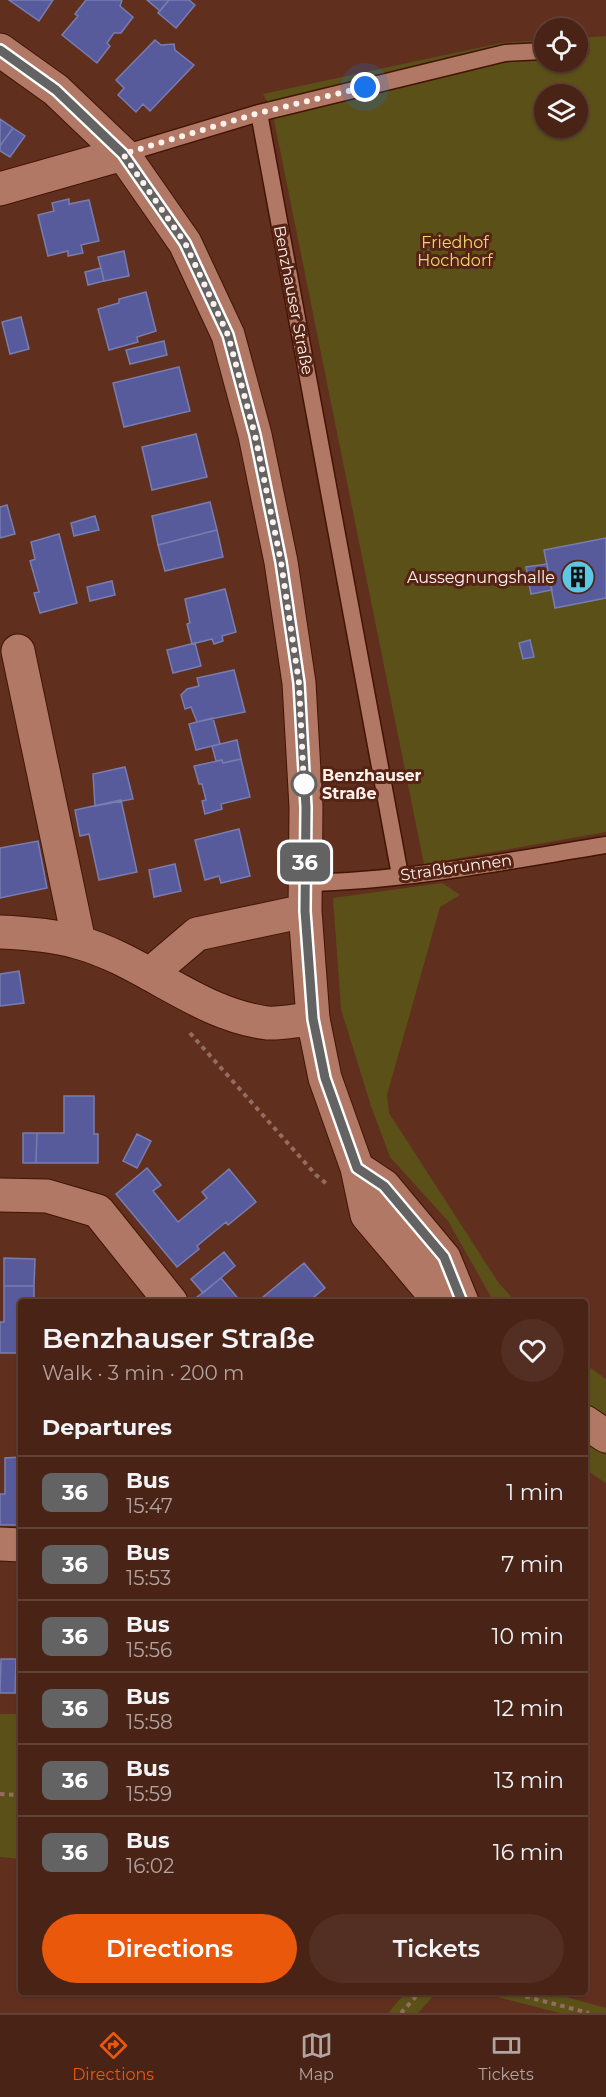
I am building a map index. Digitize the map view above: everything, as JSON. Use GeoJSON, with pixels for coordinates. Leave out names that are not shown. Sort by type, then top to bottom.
{"type":"FeatureCollection","features":[{"type":"Feature","properties":{"kind":"street"},"geometry":{"type":"LineString","coordinates":[[0,50],[56,90],[123,154],[185,243],[228,335],[255,435],[281,562],[299,683],[306,807],[305,897],[313,1019],[325,1078],[357,1168],[367,1215],[432,1292],[442,1299]]}},
{"type":"Feature","properties":{"kind":"street"},"geometry":{"type":"LineString","coordinates":[[0,189],[123,154]]}},
{"type":"Feature","properties":{"kind":"street"},"geometry":{"type":"LineString","coordinates":[[18,651],[79,942]]}},
{"type":"Feature","properties":{"kind":"street"},"geometry":{"type":"LineString","coordinates":[[150,974],[197,934],[305,897]]}},
{"type":"Feature","properties":{"kind":"street"},"geometry":{"type":"LineString","coordinates":[[0,932],[39,934],[79,942],[150,974],[222,1012],[268,1023],[313,1019]]}},
{"type":"Feature","properties":{"kind":"street"},"geometry":{"type":"LineString","coordinates":[[357,1168],[384,1186],[444,1257],[461,1299]]}},
{"type":"Feature","properties":{"kind":"street"},"geometry":{"type":"LineString","coordinates":[[0,1196],[47,1196],[98,1211],[169,1299]]}},
{"type":"Feature","properties":{"kind":"street"},"geometry":{"type":"LineString","coordinates":[[588,1424],[606,1436]]}},
{"type":"Feature","properties":{"kind":"street"},"geometry":{"type":"LineString","coordinates":[[0,1544],[18,1545]]}},
{"type":"Feature","properties":{"kind":"lane"},"geometry":{"type":"LineString","coordinates":[[123,154],[259,113],[505,53],[534,52]]}},
{"type":"Feature","properties":{"kind":"lane","name":"Benzhauser Straße"},"geometry":{"type":"LineString","coordinates":[[259,113],[400,875]]}},
{"type":"Feature","properties":{"kind":"lane","name":"Straßbrunnen"},"geometry":{"type":"LineString","coordinates":[[305,897],[400,875],[441,871],[606,845]]}},
{"type":"Feature","properties":{"kind":"path"},"geometry":{"type":"LineString","coordinates":[[189,1032],[316,1175],[367,1215]]}},
{"type":"Feature","properties":{"kind":"path"},"geometry":{"type":"LineString","coordinates":[[0,1794],[18,1795]]}},
{"type":"Feature","properties":{"kind":"path"},"geometry":{"type":"LineString","coordinates":[[401,2013],[417,1995]]}},
{"type":"Feature","properties":{"kind":"path"},"geometry":{"type":"LineString","coordinates":[[520,1995],[589,2013]]}},
{"type":"Feature","properties":{"kind":"green space","name":"Friedhof Hochdorf"},"geometry":{"type":"Polygon","coordinates":[[[606,36],[606,832],[424,864],[272,110],[263,94],[501,43],[534,41],[534,72],[588,72],[588,37],[606,36]]]}},
{"type":"Feature","properties":{"kind":"green space"},"geometry":{"type":"Polygon","coordinates":[[[442,883],[460,895],[440,907],[387,1095],[389,1113],[498,1282],[513,1299],[492,1299],[448,1221],[390,1157],[371,1106],[341,1009],[333,898],[442,883]]]}},
{"type":"Feature","properties":{"kind":"green space"},"geometry":{"type":"Polygon","coordinates":[[[588,1366],[606,1379],[606,1483],[588,1471],[588,1366]]]}},
{"type":"Feature","properties":{"kind":"green space"},"geometry":{"type":"Polygon","coordinates":[[[0,1714],[18,1714],[18,1859],[0,1857],[0,1714]]]}},
{"type":"Feature","properties":{"kind":"green space"},"geometry":{"type":"Polygon","coordinates":[[[403,1995],[434,1995],[418,2013],[388,2013],[403,1995]]]}},
{"type":"Feature","properties":{"kind":"green space"},"geometry":{"type":"Polygon","coordinates":[[[490,1995],[559,1995],[606,2008],[606,2013],[560,2013],[490,1995]]]}},
{"type":"Feature","properties":{"kind":"building"},"geometry":{"type":"Polygon","coordinates":[[[9,0],[53,0],[39,21],[9,0]]]}},
{"type":"Feature","properties":{"kind":"building"},"geometry":{"type":"Polygon","coordinates":[[[86,0],[122,0],[120,6],[133,17],[121,33],[114,33],[107,43],[110,46],[97,63],[62,35],[78,16],[75,14],[86,0]]]}},
{"type":"Feature","properties":{"kind":"building"},"geometry":{"type":"Polygon","coordinates":[[[147,0],[169,0],[160,11],[147,0]]]}},
{"type":"Feature","properties":{"kind":"building"},"geometry":{"type":"Polygon","coordinates":[[[169,0],[189,0],[195,5],[176,28],[158,13],[169,0]]]}},
{"type":"Feature","properties":{"kind":"building"},"geometry":{"type":"Polygon","coordinates":[[[155,40],[161,45],[174,44],[175,50],[194,65],[150,111],[143,104],[136,112],[118,95],[124,88],[116,80],[155,40]]]}},
{"type":"Feature","properties":{"kind":"building"},"geometry":{"type":"Polygon","coordinates":[[[0,119],[13,128],[0,146],[0,119]]]}},
{"type":"Feature","properties":{"kind":"building"},"geometry":{"type":"Polygon","coordinates":[[[13,128],[25,136],[10,157],[0,151],[0,146],[13,128]]]}},
{"type":"Feature","properties":{"kind":"building"},"geometry":{"type":"Polygon","coordinates":[[[69,199],[69,204],[89,200],[99,241],[81,245],[83,253],[68,256],[68,251],[48,256],[38,215],[54,211],[52,203],[69,199]]]}},
{"type":"Feature","properties":{"kind":"building"},"geometry":{"type":"Polygon","coordinates":[[[124,251],[129,276],[104,281],[98,257],[124,251]]]}},
{"type":"Feature","properties":{"kind":"building"},"geometry":{"type":"Polygon","coordinates":[[[101,268],[104,281],[88,285],[85,272],[101,268]]]}},
{"type":"Feature","properties":{"kind":"building"},"geometry":{"type":"Polygon","coordinates":[[[146,292],[156,331],[137,337],[138,342],[109,350],[98,309],[119,303],[119,299],[146,292]]]}},
{"type":"Feature","properties":{"kind":"building"},"geometry":{"type":"Polygon","coordinates":[[[21,317],[29,349],[10,354],[2,322],[21,317]]]}},
{"type":"Feature","properties":{"kind":"building"},"geometry":{"type":"Polygon","coordinates":[[[164,341],[167,355],[130,364],[126,350],[164,341]]]}},
{"type":"Feature","properties":{"kind":"building"},"geometry":{"type":"Polygon","coordinates":[[[179,367],[190,411],[124,427],[113,383],[179,367]]]}},
{"type":"Feature","properties":{"kind":"building"},"geometry":{"type":"Polygon","coordinates":[[[196,434],[207,477],[152,490],[142,447],[196,434]]]}},
{"type":"Feature","properties":{"kind":"building"},"geometry":{"type":"Polygon","coordinates":[[[210,502],[217,530],[158,545],[152,516],[210,502]]]}},
{"type":"Feature","properties":{"kind":"building"},"geometry":{"type":"Polygon","coordinates":[[[7,505],[15,534],[0,538],[0,507],[7,505]]]}},
{"type":"Feature","properties":{"kind":"building"},"geometry":{"type":"Polygon","coordinates":[[[95,516],[99,530],[74,536],[71,523],[95,516]]]}},
{"type":"Feature","properties":{"kind":"building"},"geometry":{"type":"Polygon","coordinates":[[[217,530],[223,557],[165,571],[158,545],[217,530]]]}},
{"type":"Feature","properties":{"kind":"building"},"geometry":{"type":"Polygon","coordinates":[[[59,534],[77,603],[40,613],[34,593],[39,592],[30,561],[35,559],[31,542],[59,534]]]}},
{"type":"Feature","properties":{"kind":"building","name":"Aussegnungshalle"},"geometry":{"type":"Polygon","coordinates":[[[606,538],[606,598],[555,608],[544,550],[606,538]]]}},
{"type":"Feature","properties":{"kind":"building"},"geometry":{"type":"Polygon","coordinates":[[[547,564],[552,590],[531,594],[526,567],[547,564]]]}},
{"type":"Feature","properties":{"kind":"building"},"geometry":{"type":"Polygon","coordinates":[[[112,581],[115,595],[90,601],[87,587],[112,581]]]}},
{"type":"Feature","properties":{"kind":"building"},"geometry":{"type":"Polygon","coordinates":[[[225,589],[236,632],[222,636],[223,641],[214,644],[212,639],[192,644],[187,624],[190,623],[185,599],[225,589]]]}},
{"type":"Feature","properties":{"kind":"building"},"geometry":{"type":"Polygon","coordinates":[[[530,640],[534,657],[523,659],[519,643],[530,640]]]}},
{"type":"Feature","properties":{"kind":"building"},"geometry":{"type":"Polygon","coordinates":[[[195,643],[201,666],[173,673],[167,650],[195,643]]]}},
{"type":"Feature","properties":{"kind":"building"},"geometry":{"type":"Polygon","coordinates":[[[234,670],[245,712],[197,722],[191,707],[185,709],[181,695],[187,689],[199,686],[197,678],[234,670]]]}},
{"type":"Feature","properties":{"kind":"building"},"geometry":{"type":"Polygon","coordinates":[[[213,718],[220,744],[196,750],[189,724],[213,718]]]}},
{"type":"Feature","properties":{"kind":"building"},"geometry":{"type":"Polygon","coordinates":[[[237,740],[241,759],[223,763],[222,760],[216,761],[212,746],[237,740]]]}},
{"type":"Feature","properties":{"kind":"building"},"geometry":{"type":"Polygon","coordinates":[[[241,759],[250,797],[221,804],[222,809],[205,814],[202,801],[206,800],[194,766],[222,760],[223,763],[241,759]]]}},
{"type":"Feature","properties":{"kind":"building"},"geometry":{"type":"Polygon","coordinates":[[[125,767],[133,799],[95,806],[93,774],[125,767]]]}},
{"type":"Feature","properties":{"kind":"building"},"geometry":{"type":"Polygon","coordinates":[[[121,800],[137,872],[99,880],[89,834],[80,836],[75,810],[121,800]]]}},
{"type":"Feature","properties":{"kind":"building"},"geometry":{"type":"Polygon","coordinates":[[[239,829],[250,876],[221,883],[219,876],[205,880],[195,840],[239,829]]]}},
{"type":"Feature","properties":{"kind":"building"},"geometry":{"type":"Polygon","coordinates":[[[38,841],[47,888],[0,898],[0,848],[38,841]]]}},
{"type":"Feature","properties":{"kind":"building"},"geometry":{"type":"Polygon","coordinates":[[[175,864],[181,891],[154,897],[149,870],[175,864]]]}},
{"type":"Feature","properties":{"kind":"building"},"geometry":{"type":"Polygon","coordinates":[[[19,971],[24,1003],[0,1006],[0,974],[19,971]]]}},
{"type":"Feature","properties":{"kind":"building"},"geometry":{"type":"Polygon","coordinates":[[[64,1096],[94,1096],[94,1134],[98,1134],[98,1163],[36,1163],[37,1133],[64,1133],[64,1096]]]}},
{"type":"Feature","properties":{"kind":"building"},"geometry":{"type":"Polygon","coordinates":[[[23,1133],[37,1133],[36,1163],[23,1163],[23,1133]]]}},
{"type":"Feature","properties":{"kind":"building"},"geometry":{"type":"Polygon","coordinates":[[[137,1134],[151,1141],[137,1168],[123,1161],[137,1134]]]}},
{"type":"Feature","properties":{"kind":"building"},"geometry":{"type":"Polygon","coordinates":[[[147,1168],[161,1185],[153,1191],[178,1222],[207,1198],[202,1192],[229,1169],[256,1202],[228,1225],[226,1222],[197,1246],[199,1249],[177,1267],[116,1194],[147,1168]]]}},
{"type":"Feature","properties":{"kind":"building"},"geometry":{"type":"Polygon","coordinates":[[[224,1252],[235,1266],[203,1293],[191,1279],[224,1252]]]}},
{"type":"Feature","properties":{"kind":"building"},"geometry":{"type":"Polygon","coordinates":[[[4,1258],[35,1259],[34,1286],[4,1286],[4,1258]]]}},
{"type":"Feature","properties":{"kind":"building"},"geometry":{"type":"Polygon","coordinates":[[[304,1263],[325,1288],[312,1299],[261,1299],[304,1263]]]}},
{"type":"Feature","properties":{"kind":"building"},"geometry":{"type":"Polygon","coordinates":[[[221,1278],[238,1299],[199,1299],[197,1297],[221,1278]]]}},
{"type":"Feature","properties":{"kind":"building"},"geometry":{"type":"Polygon","coordinates":[[[4,1286],[34,1286],[34,1299],[18,1299],[18,1353],[0,1353],[0,1322],[4,1322],[4,1286]]]}},
{"type":"Feature","properties":{"kind":"building"},"geometry":{"type":"Polygon","coordinates":[[[18,1457],[18,1525],[0,1525],[0,1494],[5,1494],[5,1458],[18,1457]]]}},
{"type":"Feature","properties":{"kind":"building"},"geometry":{"type":"Polygon","coordinates":[[[1,1659],[16,1659],[15,1693],[0,1693],[1,1659]]]}},
{"type":"Feature","properties":{"kind":"building"},"geometry":{"type":"Polygon","coordinates":[[[16,1659],[18,1659],[18,1693],[15,1693],[16,1659]]]}},
{"type":"Feature","properties":{"kind":"bus line","name":"36"},"geometry":{"type":"LineString","coordinates":[[0,50],[56,90],[123,154],[185,243],[228,335],[255,435],[281,562],[299,683],[306,807],[305,911],[313,1019],[325,1078],[339,1124],[357,1168],[384,1186],[444,1257],[461,1299]]}},
{"type":"Feature","properties":{"kind":"place","name":"Aussegnungshalle"},"geometry":{"type":"Point","coordinates":[578,577]}},
{"type":"Feature","properties":{"kind":"place","name":"Benzhauser Straße"},"geometry":{"type":"Point","coordinates":[304,784]}},
{"type":"Feature","properties":{"kind":"route"},"geometry":{"type":"LineString","coordinates":[[304,784],[304,787],[299,683],[281,562],[255,435],[228,335],[185,243],[123,154],[259,113],[365,87]]}}]}
